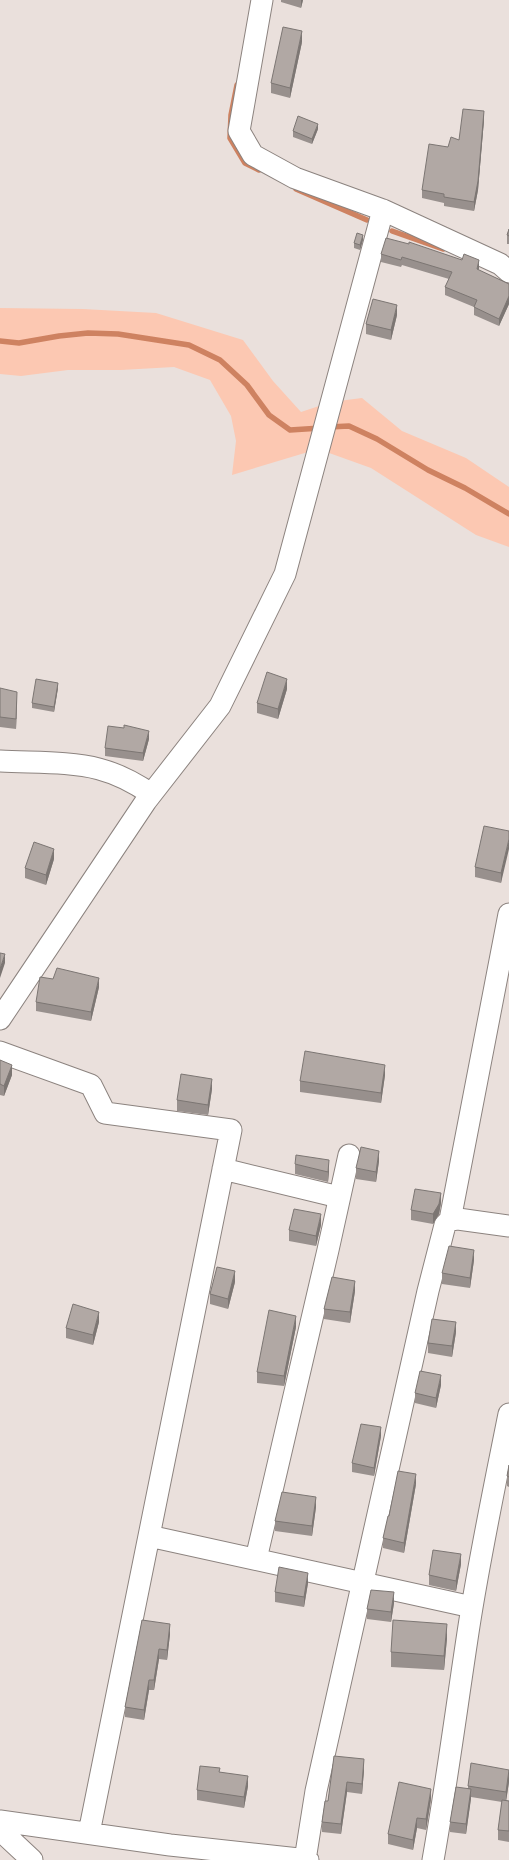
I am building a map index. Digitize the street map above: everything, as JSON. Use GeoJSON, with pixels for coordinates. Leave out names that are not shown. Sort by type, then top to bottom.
{"type":"FeatureCollection","features":[{"type":"Feature","properties":{"kind":"street"},"geometry":{"type":"LineString","coordinates":[[262,0],[239,131],[253,155],[295,178],[383,210],[500,264],[509,272]]}},
{"type":"Feature","properties":{"kind":"street"},"geometry":{"type":"LineString","coordinates":[[0,1019],[151,794],[220,706],[285,574],[383,210]]}},
{"type":"Feature","properties":{"kind":"street"},"geometry":{"type":"LineString","coordinates":[[0,761],[77,765],[98,769],[130,780],[151,794]]}},
{"type":"Feature","properties":{"kind":"street"},"geometry":{"type":"LineString","coordinates":[[0,1820],[170,1845],[307,1860],[316,1791],[428,1292],[445,1225],[450,1220],[509,914]]}},
{"type":"Feature","properties":{"kind":"street"},"geometry":{"type":"LineString","coordinates":[[0,1052],[91,1085],[106,1113],[231,1130],[89,1833]]}},
{"type":"Feature","properties":{"kind":"street"},"geometry":{"type":"LineString","coordinates":[[256,1559],[349,1155]]}},
{"type":"Feature","properties":{"kind":"street"},"geometry":{"type":"LineString","coordinates":[[223,1169],[340,1197]]}},
{"type":"Feature","properties":{"kind":"street"},"geometry":{"type":"LineString","coordinates":[[450,1220],[458,1219],[509,1226]]}},
{"type":"Feature","properties":{"kind":"street"},"geometry":{"type":"LineString","coordinates":[[433,1860],[446,1788],[472,1607],[486,1525],[509,1414]]}},
{"type":"Feature","properties":{"kind":"street"},"geometry":{"type":"LineString","coordinates":[[149,1536],[472,1607]]}},
{"type":"Feature","properties":{"kind":"street"},"geometry":{"type":"LineString","coordinates":[[0,1830],[29,1859]]}},
{"type":"Feature","properties":{"kind":"shaded area"},"geometry":{"type":"Polygon","coordinates":[[[0,308],[83,309],[156,313],[243,340],[273,381],[301,412],[331,402],[362,398],[402,431],[466,458],[509,487],[509,547],[476,535],[371,468],[318,449],[232,475],[236,441],[231,416],[210,380],[174,367],[121,370],[68,370],[21,376],[0,374],[0,308]]]}},
{"type":"Feature","properties":{"kind":"building"},"geometry":{"type":"Polygon","coordinates":[[[283,27],[302,31],[290,88],[271,83],[283,27]]]}},
{"type":"Feature","properties":{"kind":"building"},"geometry":{"type":"Polygon","coordinates":[[[463,109],[484,111],[478,181],[474,202],[444,197],[444,194],[422,190],[429,144],[448,147],[451,137],[459,140],[463,109]]]}},
{"type":"Feature","properties":{"kind":"building"},"geometry":{"type":"Polygon","coordinates":[[[298,116],[318,124],[312,139],[293,131],[298,116]]]}},
{"type":"Feature","properties":{"kind":"building"},"geometry":{"type":"Polygon","coordinates":[[[357,233],[363,235],[360,245],[354,243],[357,233]]]}},
{"type":"Feature","properties":{"kind":"building"},"geometry":{"type":"Polygon","coordinates":[[[386,238],[409,244],[409,242],[462,260],[464,254],[479,260],[477,269],[509,284],[509,296],[499,319],[474,307],[477,300],[445,287],[452,272],[402,257],[401,260],[381,254],[386,238]]]}},
{"type":"Feature","properties":{"kind":"building"},"geometry":{"type":"Polygon","coordinates":[[[373,299],[397,305],[391,330],[366,324],[373,299]]]}},
{"type":"Feature","properties":{"kind":"building"},"geometry":{"type":"Polygon","coordinates":[[[267,672],[287,679],[278,709],[257,703],[267,672]]]}},
{"type":"Feature","properties":{"kind":"building"},"geometry":{"type":"Polygon","coordinates":[[[36,679],[58,683],[54,707],[32,703],[36,679]]]}},
{"type":"Feature","properties":{"kind":"building"},"geometry":{"type":"Polygon","coordinates":[[[0,688],[17,692],[16,719],[0,717],[0,688]]]}},
{"type":"Feature","properties":{"kind":"building"},"geometry":{"type":"Polygon","coordinates":[[[124,725],[149,731],[143,753],[105,748],[108,726],[124,728],[124,725]]]}},
{"type":"Feature","properties":{"kind":"building"},"geometry":{"type":"Polygon","coordinates":[[[484,826],[509,831],[509,839],[501,873],[475,867],[484,826]]]}},
{"type":"Feature","properties":{"kind":"building"},"geometry":{"type":"Polygon","coordinates":[[[34,842],[54,849],[46,875],[25,868],[34,842]]]}},
{"type":"Feature","properties":{"kind":"building"},"geometry":{"type":"Polygon","coordinates":[[[0,953],[5,954],[0,969],[0,953]]]}},
{"type":"Feature","properties":{"kind":"building"},"geometry":{"type":"Polygon","coordinates":[[[57,968],[99,978],[91,1012],[36,1002],[40,977],[53,979],[57,968]]]}},
{"type":"Feature","properties":{"kind":"building"},"geometry":{"type":"Polygon","coordinates":[[[305,1051],[385,1065],[381,1093],[300,1081],[305,1051]]]}},
{"type":"Feature","properties":{"kind":"building"},"geometry":{"type":"Polygon","coordinates":[[[0,1060],[12,1065],[4,1086],[0,1084],[0,1060]]]}},
{"type":"Feature","properties":{"kind":"building"},"geometry":{"type":"Polygon","coordinates":[[[181,1074],[212,1079],[208,1105],[177,1100],[181,1074]]]}},
{"type":"Feature","properties":{"kind":"building"},"geometry":{"type":"Polygon","coordinates":[[[361,1147],[379,1151],[376,1172],[356,1168],[361,1147]]]}},
{"type":"Feature","properties":{"kind":"building"},"geometry":{"type":"Polygon","coordinates":[[[296,1155],[329,1160],[328,1172],[295,1164],[296,1155]]]}},
{"type":"Feature","properties":{"kind":"building"},"geometry":{"type":"Polygon","coordinates":[[[415,1189],[441,1193],[439,1204],[433,1214],[411,1210],[415,1189]]]}},
{"type":"Feature","properties":{"kind":"building"},"geometry":{"type":"Polygon","coordinates":[[[294,1209],[321,1214],[316,1236],[289,1230],[294,1209]]]}},
{"type":"Feature","properties":{"kind":"building"},"geometry":{"type":"Polygon","coordinates":[[[449,1246],[474,1250],[470,1278],[442,1273],[449,1246]]]}},
{"type":"Feature","properties":{"kind":"building"},"geometry":{"type":"Polygon","coordinates":[[[217,1267],[235,1271],[228,1299],[210,1294],[217,1267]]]}},
{"type":"Feature","properties":{"kind":"building"},"geometry":{"type":"Polygon","coordinates":[[[332,1277],[355,1281],[350,1312],[324,1309],[332,1277]]]}},
{"type":"Feature","properties":{"kind":"building"},"geometry":{"type":"Polygon","coordinates":[[[73,1304],[99,1312],[93,1335],[66,1328],[73,1304]]]}},
{"type":"Feature","properties":{"kind":"building"},"geometry":{"type":"Polygon","coordinates":[[[269,1310],[296,1316],[284,1376],[257,1372],[269,1310]]]}},
{"type":"Feature","properties":{"kind":"building"},"geometry":{"type":"Polygon","coordinates":[[[432,1319],[456,1322],[452,1346],[428,1343],[432,1319]]]}},
{"type":"Feature","properties":{"kind":"building"},"geometry":{"type":"Polygon","coordinates":[[[420,1371],[441,1375],[436,1398],[415,1393],[420,1371]]]}},
{"type":"Feature","properties":{"kind":"building"},"geometry":{"type":"Polygon","coordinates":[[[361,1424],[381,1427],[374,1468],[352,1463],[361,1424]]]}},
{"type":"Feature","properties":{"kind":"building"},"geometry":{"type":"Polygon","coordinates":[[[509,1465],[509,1477],[507,1476],[509,1465]]]}},
{"type":"Feature","properties":{"kind":"building"},"geometry":{"type":"Polygon","coordinates":[[[398,1471],[416,1474],[404,1543],[383,1538],[398,1471]]]}},
{"type":"Feature","properties":{"kind":"building"},"geometry":{"type":"Polygon","coordinates":[[[282,1492],[316,1497],[312,1526],[275,1521],[282,1492]]]}},
{"type":"Feature","properties":{"kind":"building"},"geometry":{"type":"Polygon","coordinates":[[[433,1550],[461,1554],[456,1581],[429,1575],[433,1550]]]}},
{"type":"Feature","properties":{"kind":"building"},"geometry":{"type":"Polygon","coordinates":[[[279,1567],[308,1573],[304,1597],[275,1592],[279,1567]]]}},
{"type":"Feature","properties":{"kind":"building"},"geometry":{"type":"Polygon","coordinates":[[[371,1590],[394,1592],[391,1612],[367,1609],[371,1590]]]}},
{"type":"Feature","properties":{"kind":"building"},"geometry":{"type":"Polygon","coordinates":[[[142,1620],[170,1624],[167,1650],[159,1649],[154,1680],[149,1680],[144,1710],[125,1707],[142,1620]]]}},
{"type":"Feature","properties":{"kind":"building"},"geometry":{"type":"Polygon","coordinates":[[[393,1620],[447,1624],[444,1656],[391,1652],[393,1620]]]}},
{"type":"Feature","properties":{"kind":"building"},"geometry":{"type":"Polygon","coordinates":[[[334,1756],[364,1759],[362,1784],[347,1782],[341,1824],[322,1822],[325,1801],[328,1801],[334,1756]]]}},
{"type":"Feature","properties":{"kind":"building"},"geometry":{"type":"Polygon","coordinates":[[[471,1763],[509,1770],[506,1792],[468,1786],[471,1763]]]}},
{"type":"Feature","properties":{"kind":"building"},"geometry":{"type":"Polygon","coordinates":[[[200,1766],[220,1768],[219,1772],[248,1776],[244,1797],[197,1790],[200,1766]]]}},
{"type":"Feature","properties":{"kind":"building"},"geometry":{"type":"Polygon","coordinates":[[[399,1782],[431,1789],[426,1819],[417,1818],[413,1840],[388,1834],[399,1782]]]}},
{"type":"Feature","properties":{"kind":"building"},"geometry":{"type":"Polygon","coordinates":[[[456,1787],[471,1789],[466,1824],[450,1822],[456,1787]]]}},
{"type":"Feature","properties":{"kind":"building"},"geometry":{"type":"Polygon","coordinates":[[[502,1800],[509,1801],[509,1831],[498,1830],[502,1800]]]}},
{"type":"Feature","properties":{"kind":"waterway"},"geometry":{"type":"LineString","coordinates":[[237,85],[231,115],[230,138],[245,163],[259,170]]}},
{"type":"Feature","properties":{"kind":"waterway"},"geometry":{"type":"LineString","coordinates":[[296,189],[367,220]]}},
{"type":"Feature","properties":{"kind":"waterway"},"geometry":{"type":"LineString","coordinates":[[392,231],[443,249]]}},
{"type":"Feature","properties":{"kind":"waterway"},"geometry":{"type":"LineString","coordinates":[[0,341],[19,343],[88,333],[118,334],[189,345],[220,360],[247,385],[269,415],[290,430],[321,428]]}},
{"type":"Feature","properties":{"kind":"waterway"},"geometry":{"type":"LineString","coordinates":[[329,427],[349,426],[377,439],[428,470],[465,488],[509,514]]}}]}
